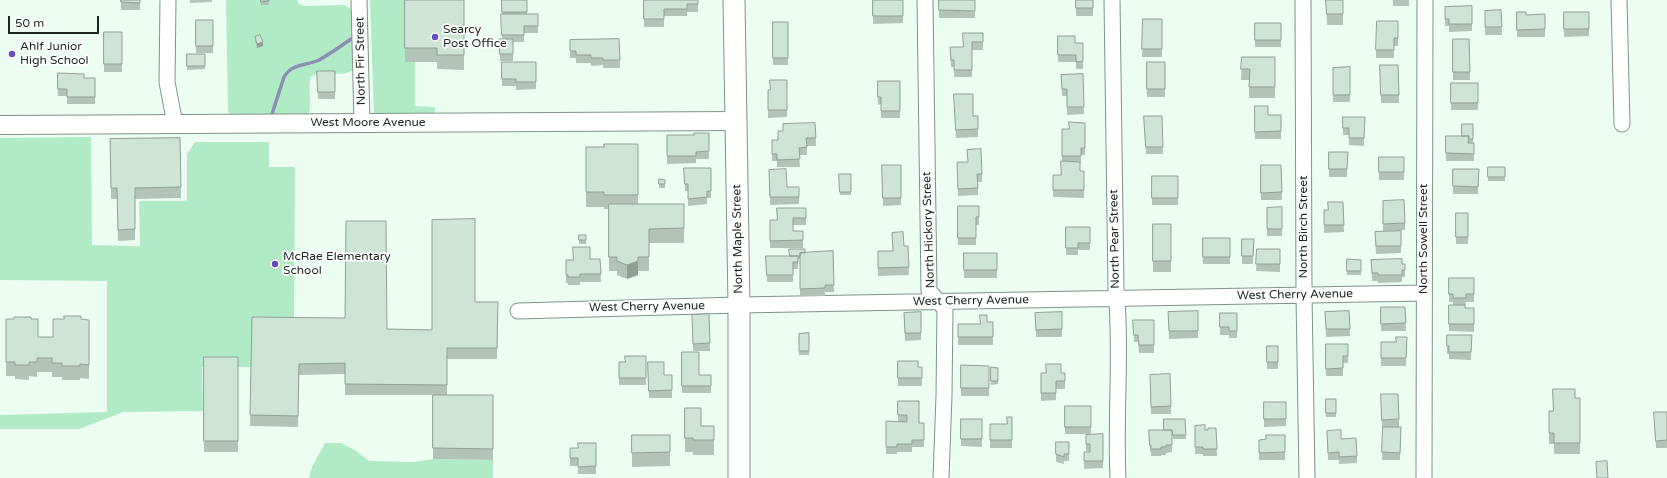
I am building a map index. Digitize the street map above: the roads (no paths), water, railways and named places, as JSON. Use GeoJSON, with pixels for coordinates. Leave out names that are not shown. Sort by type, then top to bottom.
{"type":"FeatureCollection","features":[{"type":"Feature","properties":{"kind":"main road","name":"North Maple Street"},"geometry":{"type":"LineString","coordinates":[[734,0],[739,305],[739,478]]}},
{"type":"Feature","properties":{"kind":"street"},"geometry":{"type":"LineString","coordinates":[[168,0],[167,82],[175,124]]}},
{"type":"Feature","properties":{"kind":"street","name":"North Fir Street"},"geometry":{"type":"LineString","coordinates":[[359,0],[362,123]]}},
{"type":"Feature","properties":{"kind":"street","name":"North Hickory Street"},"geometry":{"type":"LineString","coordinates":[[925,0],[928,291],[945,309],[941,478]]}},
{"type":"Feature","properties":{"kind":"street","name":"North Pear Street"},"geometry":{"type":"LineString","coordinates":[[1112,0],[1118,368],[1116,437],[1118,478]]}},
{"type":"Feature","properties":{"kind":"street","name":"North Birch Street"},"geometry":{"type":"LineString","coordinates":[[1303,0],[1304,295],[1307,478]]}},
{"type":"Feature","properties":{"kind":"street","name":"North Sowell Street"},"geometry":{"type":"LineString","coordinates":[[1424,478],[1425,0]]}},
{"type":"Feature","properties":{"kind":"street"},"geometry":{"type":"LineString","coordinates":[[1619,0],[1622,124]]}},
{"type":"Feature","properties":{"kind":"street","name":"West Moore Avenue"},"geometry":{"type":"LineString","coordinates":[[0,125],[736,121]]}},
{"type":"Feature","properties":{"kind":"street","name":"West Cherry Avenue"},"geometry":{"type":"LineString","coordinates":[[518,311],[739,305],[1424,293]]}},
{"type":"Feature","properties":{"kind":"waterway"},"geometry":{"type":"LineString","coordinates":[[271,117],[287,72],[295,67],[319,60],[351,39]]}},
{"type":"Feature","properties":{"kind":"place","name":"Searcy Post Office"},"geometry":{"type":"Point","coordinates":[435,37]}},
{"type":"Feature","properties":{"kind":"place","name":"Ahlf Junior High School"},"geometry":{"type":"Point","coordinates":[12,54]}},
{"type":"Feature","properties":{"kind":"place","name":"McRae Elementary School"},"geometry":{"type":"Point","coordinates":[275,264]}}]}
